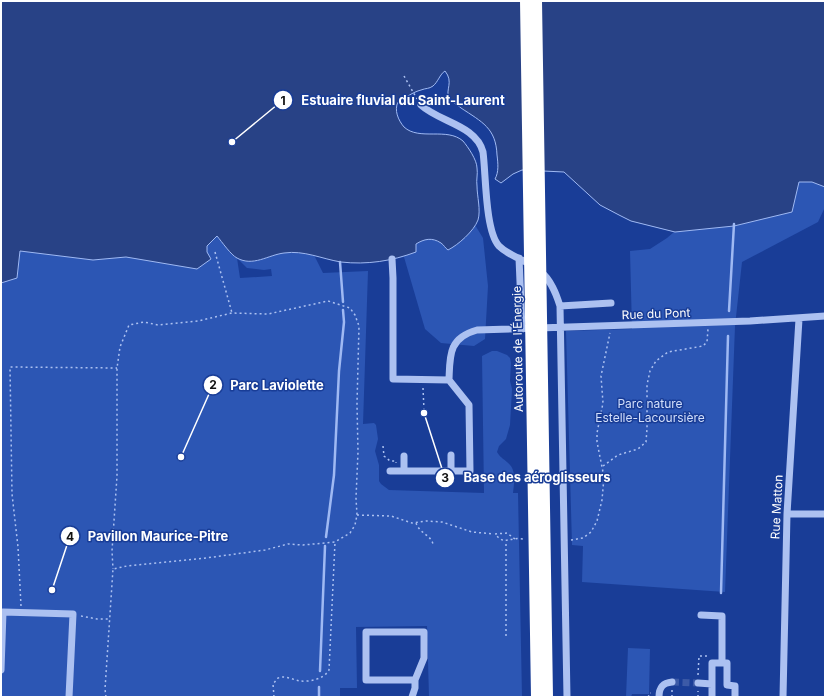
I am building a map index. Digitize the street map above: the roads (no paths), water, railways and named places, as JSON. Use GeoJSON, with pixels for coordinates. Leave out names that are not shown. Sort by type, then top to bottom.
{"type":"FeatureCollection","features":[{"type":"Feature","properties":{"kind":"highway","name":"Autoroute de l'Énergie"},"geometry":{"type":"LineString","coordinates":[[526,1],[537,697]]}},
{"type":"Feature","properties":{"kind":"highway","name":"Autoroute de l'Énergie"},"geometry":{"type":"LineString","coordinates":[[536,1],[547,697]]}},
{"type":"Feature","properties":{"kind":"street"},"geometry":{"type":"LineString","coordinates":[[421,105],[430,112],[476,138],[483,152],[488,210],[492,232],[498,245],[545,275],[557,297],[560,306],[567,697]]}},
{"type":"Feature","properties":{"kind":"street"},"geometry":{"type":"LineString","coordinates":[[519,258],[522,329]]}},
{"type":"Feature","properties":{"kind":"street"},"geometry":{"type":"LineString","coordinates":[[390,470],[404,471],[428,468],[451,471],[470,471],[469,405],[450,380],[393,379],[392,259]]}},
{"type":"Feature","properties":{"kind":"street"},"geometry":{"type":"LineString","coordinates":[[560,306],[611,303]]}},
{"type":"Feature","properties":{"kind":"street","name":"Rue du Pont"},"geometry":{"type":"LineString","coordinates":[[450,380],[450,354],[453,347],[462,337],[472,332],[488,330],[825,316]]}},
{"type":"Feature","properties":{"kind":"street","name":"Rue Matton"},"geometry":{"type":"LineString","coordinates":[[783,697],[788,514],[799,318]]}},
{"type":"Feature","properties":{"kind":"street"},"geometry":{"type":"LineString","coordinates":[[451,455],[451,471]]}},
{"type":"Feature","properties":{"kind":"street"},"geometry":{"type":"LineString","coordinates":[[404,456],[404,471]]}},
{"type":"Feature","properties":{"kind":"street"},"geometry":{"type":"LineString","coordinates":[[788,514],[825,514]]}},
{"type":"Feature","properties":{"kind":"street"},"geometry":{"type":"LineString","coordinates":[[1,670],[3,612],[73,614],[70,697]]}},
{"type":"Feature","properties":{"kind":"street"},"geometry":{"type":"LineString","coordinates":[[701,615],[722,616],[722,663]]}},
{"type":"Feature","properties":{"kind":"street"},"geometry":{"type":"LineString","coordinates":[[412,697],[415,688],[415,680],[424,658],[424,632],[366,632],[366,680],[415,680]]}},
{"type":"Feature","properties":{"kind":"street"},"geometry":{"type":"LineString","coordinates":[[712,697],[712,663],[727,663],[727,686],[735,686],[735,697]]}},
{"type":"Feature","properties":{"kind":"street"},"geometry":{"type":"LineString","coordinates":[[698,682],[712,684]]}},
{"type":"Feature","properties":{"kind":"street"},"geometry":{"type":"LineString","coordinates":[[659,697],[662,686],[665,683],[672,685]]}},
{"type":"Feature","properties":{"kind":"waterway"},"geometry":{"type":"LineString","coordinates":[[729,311],[734,224]]}},
{"type":"Feature","properties":{"kind":"waterway"},"geometry":{"type":"LineString","coordinates":[[340,262],[343,302]]}},
{"type":"Feature","properties":{"kind":"waterway"},"geometry":{"type":"LineString","coordinates":[[326,537],[334,475],[339,371],[344,322],[343,310]]}},
{"type":"Feature","properties":{"kind":"waterway"},"geometry":{"type":"LineString","coordinates":[[721,593],[728,336]]}},
{"type":"Feature","properties":{"kind":"waterway"},"geometry":{"type":"LineString","coordinates":[[320,671],[325,546]]}},
{"type":"Feature","properties":{"kind":"waterway"},"geometry":{"type":"LineString","coordinates":[[319,687],[319,697]]}},
{"type":"Feature","properties":{"kind":"tunnel"},"geometry":{"type":"LineString","coordinates":[[672,682],[698,683]]}},
{"type":"Feature","properties":{"kind":"place","name":"Estuaire fluvial du Saint-Laurent"},"geometry":{"type":"Point","coordinates":[232,142]}},
{"type":"Feature","properties":{"kind":"place","name":"Base des aéroglisseurs"},"geometry":{"type":"Point","coordinates":[424,413]}},
{"type":"Feature","properties":{"kind":"place","name":"Parc Laviolette"},"geometry":{"type":"Point","coordinates":[181,457]}},
{"type":"Feature","properties":{"kind":"place","name":"Pavillon Maurice-Pitre"},"geometry":{"type":"Point","coordinates":[52,590]}},
{"type":"Feature","properties":{"kind":"park label","name":"Parc nature Estelle-Lacoursière"},"geometry":{"type":"Point","coordinates":[650,411]}}]}
